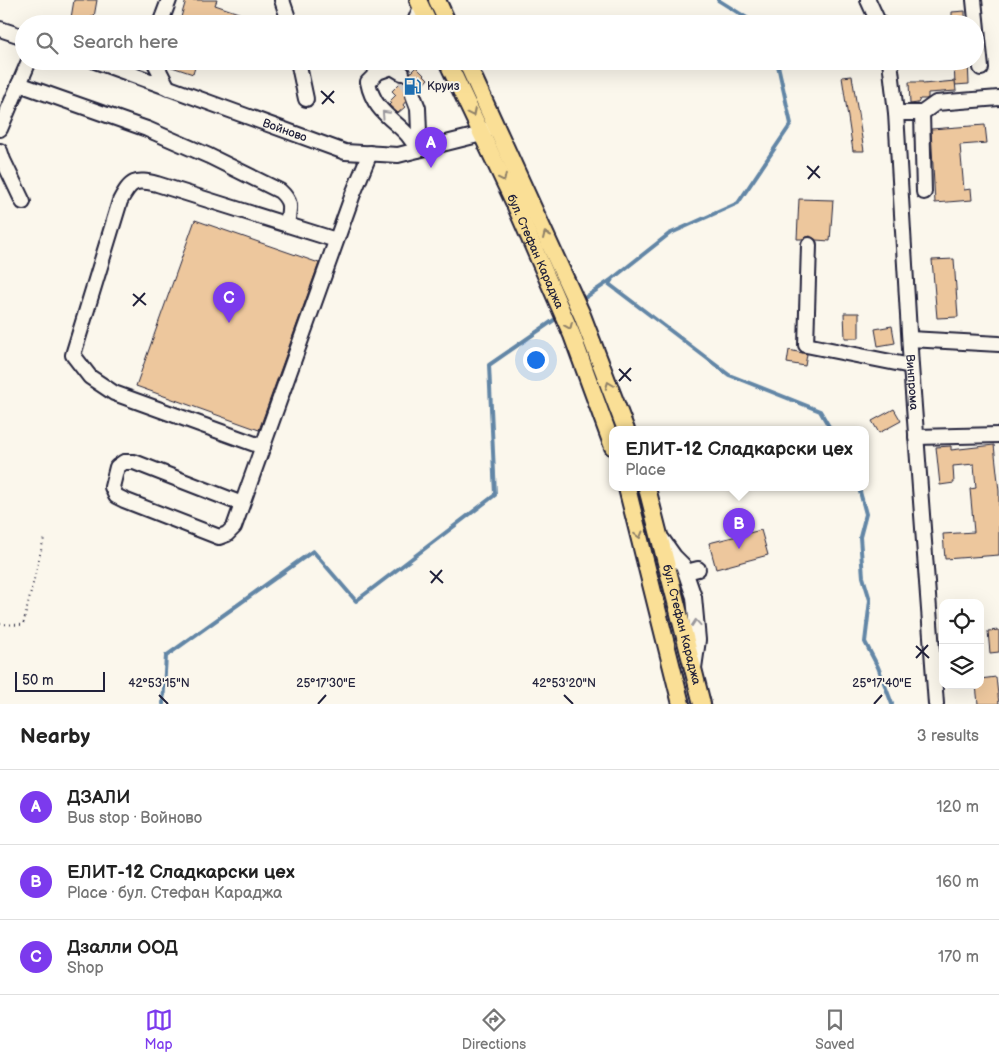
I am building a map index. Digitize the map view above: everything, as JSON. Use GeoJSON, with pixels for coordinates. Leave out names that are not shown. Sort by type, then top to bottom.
{"type":"FeatureCollection","features":[{"type":"Feature","properties":{"kind":"main road"},"geometry":{"type":"LineString","coordinates":[[437,0],[444,15]]}},
{"type":"Feature","properties":{"kind":"main road","name":"бул. Стефан Караджа"},"geometry":{"type":"LineString","coordinates":[[451,70],[514,202],[572,335],[609,436]]}},
{"type":"Feature","properties":{"kind":"main road","name":"бул. Стефан Караджа"},"geometry":{"type":"LineString","coordinates":[[470,70],[582,315],[624,426]]}},
{"type":"Feature","properties":{"kind":"main road","name":"бул. Стефан Караджа"},"geometry":{"type":"LineString","coordinates":[[628,491],[681,704]]}},
{"type":"Feature","properties":{"kind":"main road","name":"бул. Стефан Караджа"},"geometry":{"type":"LineString","coordinates":[[648,491],[702,704]]}},
{"type":"Feature","properties":{"kind":"street"},"geometry":{"type":"LineString","coordinates":[[163,15],[169,0]]}},
{"type":"Feature","properties":{"kind":"street"},"geometry":{"type":"LineString","coordinates":[[282,0],[287,15]]}},
{"type":"Feature","properties":{"kind":"street"},"geometry":{"type":"LineString","coordinates":[[868,0],[875,15]]}},
{"type":"Feature","properties":{"kind":"street"},"geometry":{"type":"LineString","coordinates":[[974,0],[976,15]]}},
{"type":"Feature","properties":{"kind":"street"},"geometry":{"type":"LineString","coordinates":[[0,29],[15,34]]}},
{"type":"Feature","properties":{"kind":"street"},"geometry":{"type":"LineString","coordinates":[[0,129],[25,70]]}},
{"type":"Feature","properties":{"kind":"street","name":"Войново"},"geometry":{"type":"LineString","coordinates":[[119,70],[345,152],[398,155],[482,134]]}},
{"type":"Feature","properties":{"kind":"street"},"geometry":{"type":"LineString","coordinates":[[159,70],[168,88]]}},
{"type":"Feature","properties":{"kind":"street"},"geometry":{"type":"LineString","coordinates":[[300,70],[306,99]]}},
{"type":"Feature","properties":{"kind":"street"},"geometry":{"type":"LineString","coordinates":[[384,70],[378,72],[368,82],[371,95],[382,111],[421,149]]}},
{"type":"Feature","properties":{"kind":"street","name":"Винпрома"},"geometry":{"type":"LineString","coordinates":[[891,70],[896,113],[911,366],[936,704]]}},
{"type":"Feature","properties":{"kind":"street"},"geometry":{"type":"LineString","coordinates":[[19,84],[147,129],[209,156],[280,191],[287,198],[290,205],[287,224]]}},
{"type":"Feature","properties":{"kind":"street"},"geometry":{"type":"LineString","coordinates":[[413,95],[418,108],[421,149]]}},
{"type":"Feature","properties":{"kind":"street"},"geometry":{"type":"LineString","coordinates":[[896,113],[922,114],[936,103],[999,98]]}},
{"type":"Feature","properties":{"kind":"street"},"geometry":{"type":"LineString","coordinates":[[922,114],[924,192]]}},
{"type":"Feature","properties":{"kind":"street"},"geometry":{"type":"LineString","coordinates":[[482,134],[496,124]]}},
{"type":"Feature","properties":{"kind":"street"},"geometry":{"type":"LineString","coordinates":[[0,151],[23,202]]}},
{"type":"Feature","properties":{"kind":"street"},"geometry":{"type":"LineString","coordinates":[[242,504],[134,462],[124,462],[117,467],[112,487],[116,496],[124,500],[219,537],[227,534],[234,527],[352,194],[370,153]]}},
{"type":"Feature","properties":{"kind":"street"},"geometry":{"type":"LineString","coordinates":[[262,447],[114,393],[90,376],[74,356],[120,201],[128,186],[141,180],[336,240]]}},
{"type":"Feature","properties":{"kind":"street"},"geometry":{"type":"LineString","coordinates":[[809,245],[806,345],[911,366]]}},
{"type":"Feature","properties":{"kind":"street"},"geometry":{"type":"LineString","coordinates":[[910,340],[999,344]]}},
{"type":"Feature","properties":{"kind":"street"},"geometry":{"type":"LineString","coordinates":[[916,437],[999,435]]}},
{"type":"Feature","properties":{"kind":"street"},"geometry":{"type":"LineString","coordinates":[[658,533],[674,556],[683,565],[692,570],[698,640],[693,671]]}},
{"type":"Feature","properties":{"kind":"path"},"geometry":{"type":"LineString","coordinates":[[0,624],[23,625],[44,538]]}},
{"type":"Feature","properties":{"kind":"building"},"geometry":{"type":"Polygon","coordinates":[[[74,0],[97,0],[94,15],[72,15],[74,0]]]}},
{"type":"Feature","properties":{"kind":"building"},"geometry":{"type":"Polygon","coordinates":[[[186,0],[217,0],[215,5],[244,15],[182,15],[186,0]]]}},
{"type":"Feature","properties":{"kind":"building"},"geometry":{"type":"Polygon","coordinates":[[[965,11],[965,15],[952,15],[952,12],[965,11]]]}},
{"type":"Feature","properties":{"kind":"building"},"geometry":{"type":"Polygon","coordinates":[[[181,70],[194,70],[193,74],[181,70]]]}},
{"type":"Feature","properties":{"kind":"building"},"geometry":{"type":"Polygon","coordinates":[[[419,70],[428,79],[419,89],[414,86],[407,89],[404,94],[406,101],[403,105],[405,107],[398,113],[389,105],[396,95],[392,91],[401,82],[409,78],[411,72],[419,70]]]}},
{"type":"Feature","properties":{"kind":"building"},"geometry":{"type":"Polygon","coordinates":[[[954,70],[968,70],[969,84],[955,85],[954,70]]]}},
{"type":"Feature","properties":{"kind":"building"},"geometry":{"type":"Polygon","coordinates":[[[852,76],[864,151],[853,151],[842,77],[852,76]]]}},
{"type":"Feature","properties":{"kind":"building"},"geometry":{"type":"Polygon","coordinates":[[[955,81],[956,91],[928,93],[928,98],[920,99],[918,103],[910,104],[909,82],[923,82],[923,84],[955,81]]]}},
{"type":"Feature","properties":{"kind":"building"},"geometry":{"type":"Polygon","coordinates":[[[985,125],[987,143],[960,145],[964,190],[971,189],[972,200],[935,203],[931,129],[985,125]]]}},
{"type":"Feature","properties":{"kind":"building"},"geometry":{"type":"Polygon","coordinates":[[[799,199],[833,200],[830,241],[816,240],[810,236],[797,239],[799,199]]]}},
{"type":"Feature","properties":{"kind":"building"},"geometry":{"type":"Polygon","coordinates":[[[195,220],[319,263],[259,430],[136,386],[195,220]]]}},
{"type":"Feature","properties":{"kind":"building"},"geometry":{"type":"Polygon","coordinates":[[[954,259],[958,317],[937,318],[932,260],[954,259]]]}},
{"type":"Feature","properties":{"kind":"building"},"geometry":{"type":"Polygon","coordinates":[[[844,313],[859,313],[859,338],[845,338],[844,313]]]}},
{"type":"Feature","properties":{"kind":"building"},"geometry":{"type":"Polygon","coordinates":[[[892,326],[895,343],[878,346],[875,329],[892,326]]]}},
{"type":"Feature","properties":{"kind":"building"},"geometry":{"type":"Polygon","coordinates":[[[789,350],[807,354],[805,366],[787,363],[789,350]]]}},
{"type":"Feature","properties":{"kind":"building"},"geometry":{"type":"Polygon","coordinates":[[[894,409],[901,421],[879,433],[872,421],[894,409]]]}},
{"type":"Feature","properties":{"kind":"building"},"geometry":{"type":"Polygon","coordinates":[[[994,445],[999,491],[999,555],[945,559],[943,534],[974,532],[970,489],[976,488],[974,464],[953,466],[954,483],[940,485],[936,447],[951,446],[951,450],[994,445]]]}},
{"type":"Feature","properties":{"kind":"building"},"geometry":{"type":"Polygon","coordinates":[[[761,530],[768,555],[716,569],[709,543],[761,530]]]}},
{"type":"Feature","properties":{"kind":"building"},"geometry":{"type":"Polygon","coordinates":[[[999,630],[999,652],[990,653],[988,631],[999,630]]]}},
{"type":"Feature","properties":{"kind":"building"},"geometry":{"type":"Polygon","coordinates":[[[996,677],[999,704],[978,704],[976,689],[984,689],[984,678],[996,677]]]}},
{"type":"Feature","properties":{"kind":"waterway"},"geometry":{"type":"LineString","coordinates":[[718,0],[742,15]]}},
{"type":"Feature","properties":{"kind":"waterway"},"geometry":{"type":"LineString","coordinates":[[779,70],[791,124],[738,203],[669,234],[612,279],[609,284],[729,375],[820,411],[829,426]]}},
{"type":"Feature","properties":{"kind":"waterway"},"geometry":{"type":"LineString","coordinates":[[586,297],[611,280]]}},
{"type":"Feature","properties":{"kind":"waterway"},"geometry":{"type":"LineString","coordinates":[[163,704],[166,656],[313,551],[356,601],[495,495],[489,365],[554,320]]}},
{"type":"Feature","properties":{"kind":"waterway"},"geometry":{"type":"LineString","coordinates":[[860,491],[866,514],[860,537],[863,577],[870,600],[865,642],[878,667],[892,704]]}},
{"type":"Feature","properties":{"kind":"tunnel"},"geometry":{"type":"LineString","coordinates":[[404,78],[413,95]]}},
{"type":"Feature","properties":{"kind":"place","name":"Круиз"},"geometry":{"type":"Point","coordinates":[413,86]}},
{"type":"Feature","properties":{"kind":"place","name":"ДЗАЛИ"},"geometry":{"type":"Point","coordinates":[431,168]}},
{"type":"Feature","properties":{"kind":"place","name":"Дзалли ООД"},"geometry":{"type":"Point","coordinates":[229,323]}},
{"type":"Feature","properties":{"kind":"place","name":"ЕЛИТ-12 Сладкарски цех"},"geometry":{"type":"Point","coordinates":[739,549]}}]}
